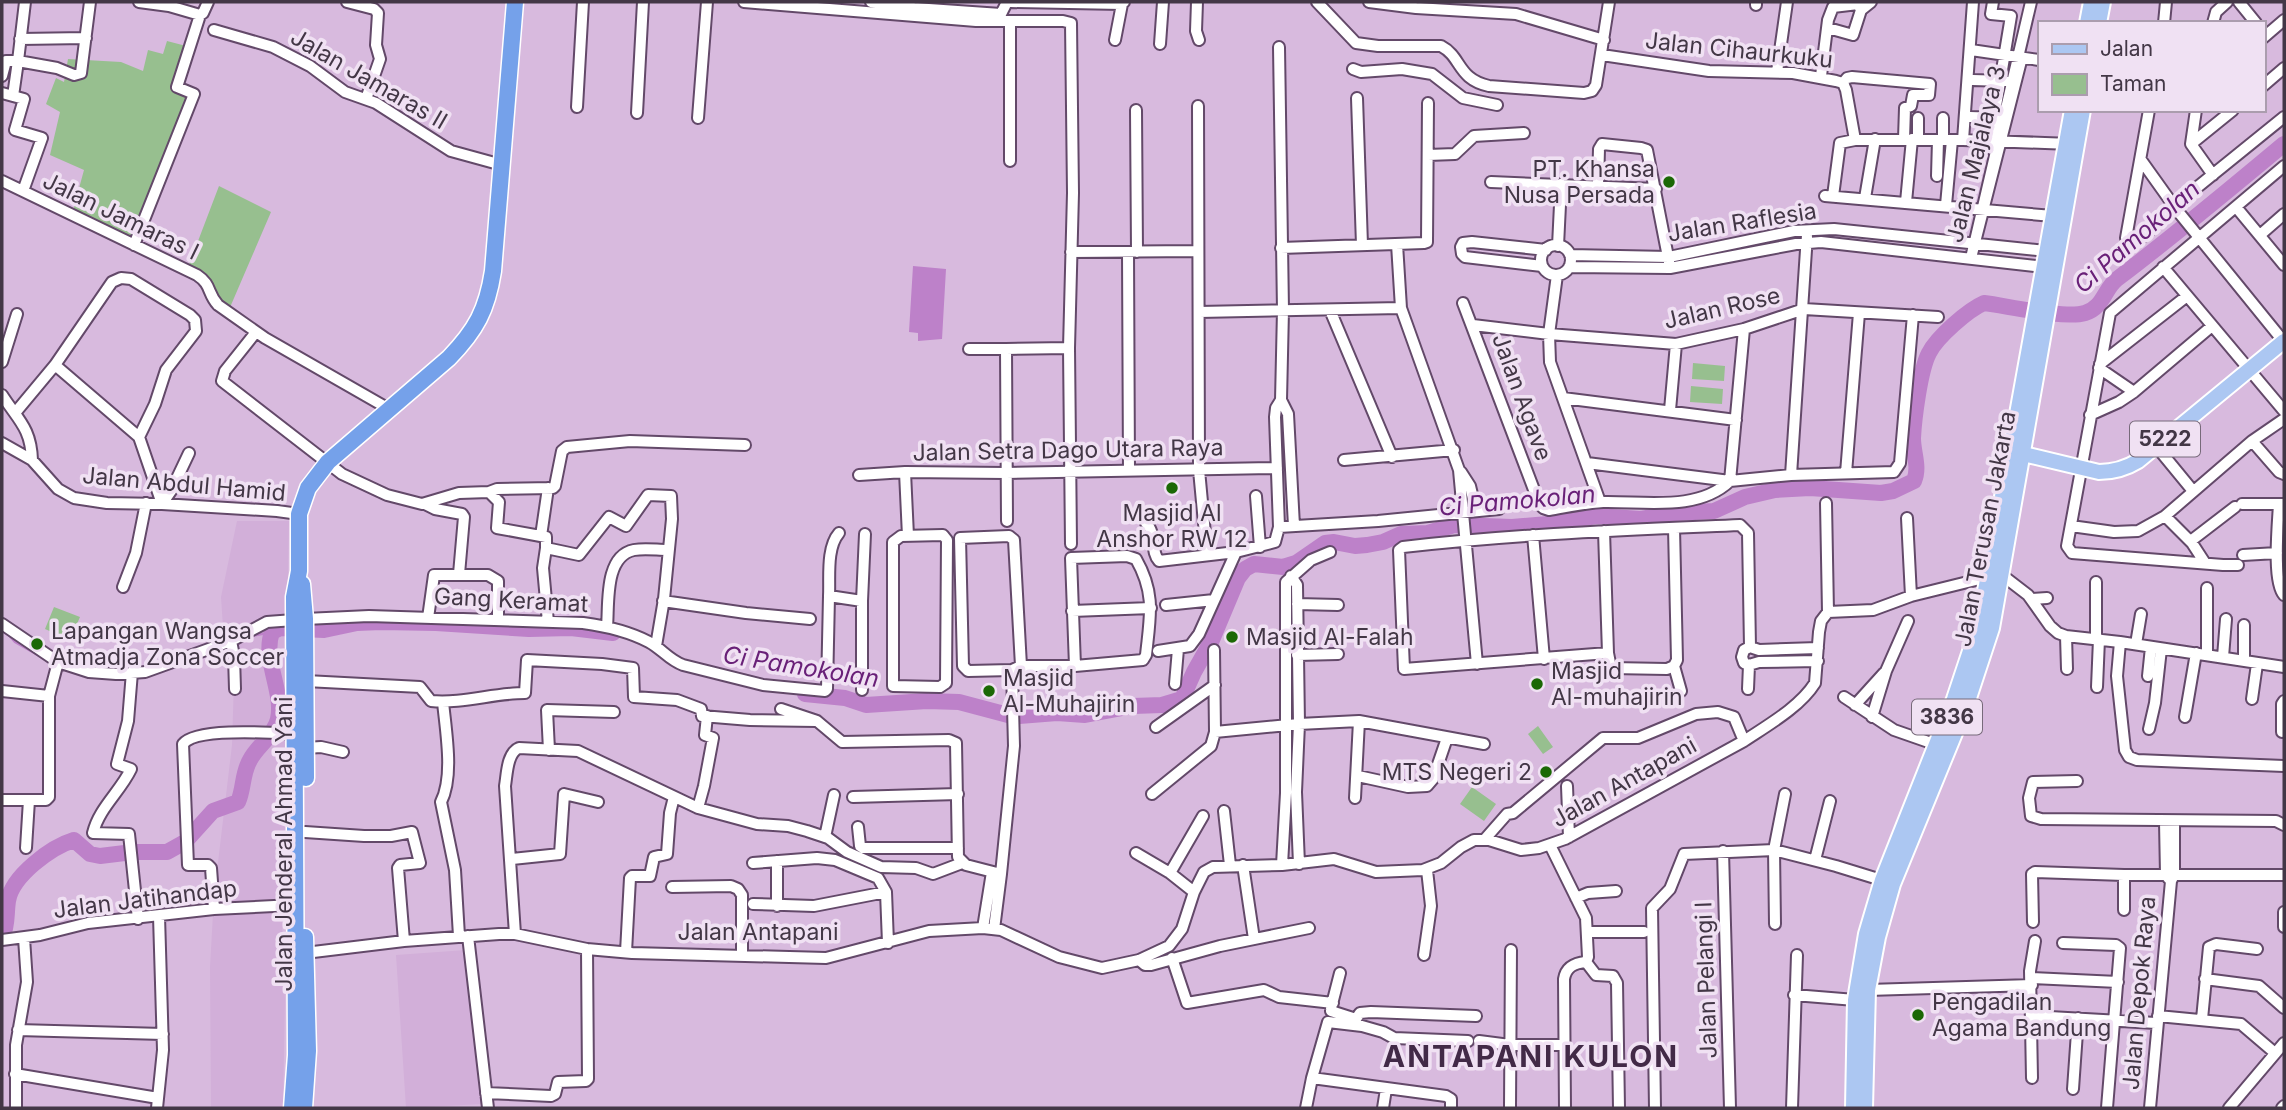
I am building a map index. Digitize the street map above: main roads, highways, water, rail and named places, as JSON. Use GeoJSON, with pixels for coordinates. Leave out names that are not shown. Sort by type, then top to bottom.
{"type":"FeatureCollection","features":[{"type":"Feature","properties":{"kind":"highway","name":"Jalan Jenderal Ahmad Yani"},"geometry":{"type":"LineString","coordinates":[[292,1108],[296,1055],[295,734],[300,621],[304,592],[299,571],[299,514],[308,488],[328,462],[449,358],[482,316],[494,271],[515,2]]}},
{"type":"Feature","properties":{"kind":"highway","name":"Jalan Jenderal Ahmad Yani"},"geometry":{"type":"LineString","coordinates":[[300,642],[306,681],[305,953],[308,1051],[304,1108]]}},
{"type":"Feature","properties":{"kind":"main road"},"geometry":{"type":"LineString","coordinates":[[2091,2],[2093,21]]}},
{"type":"Feature","properties":{"kind":"main road"},"geometry":{"type":"LineString","coordinates":[[2094,21],[2103,2]]}},
{"type":"Feature","properties":{"kind":"main road","name":"Jalan Terusan Jakarta"},"geometry":{"type":"LineString","coordinates":[[1853,1108],[1854,1000],[1866,934],[1992,628],[1995,576],[2071,144],[2072,112]]}},
{"type":"Feature","properties":{"kind":"main road","name":"Jalan Terusan Jakarta"},"geometry":{"type":"LineString","coordinates":[[2071,144],[2083,112]]}},
{"type":"Feature","properties":{"kind":"main road","name":"Jalan Terusan Jakarta"},"geometry":{"type":"LineString","coordinates":[[2044,299],[2043,267],[2059,216]]}},
{"type":"Feature","properties":{"kind":"main road","name":"5222"},"geometry":{"type":"LineString","coordinates":[[2017,453],[2080,469],[2113,472],[2127,468],[2284,342]]}},
{"type":"Feature","properties":{"kind":"main road","name":"Jalan Terusan Jakarta"},"geometry":{"type":"LineString","coordinates":[[1865,1108],[1878,937],[1888,882],[1937,745],[1961,702]]}},
{"type":"Feature","properties":{"kind":"waterway","name":"Ci Pamokolan"},"geometry":{"type":"LineString","coordinates":[[805,694],[845,698],[866,705],[959,702],[1019,716],[1057,713],[1085,715],[1133,706],[1162,705],[1182,699],[1212,640],[1238,578],[1245,569],[1254,564],[1283,567],[1296,563],[1325,543],[1367,545],[1401,534],[1428,533],[1454,525],[1512,527],[1596,516],[1641,519],[1675,513],[1714,511],[1745,497],[1775,490],[1810,488],[1881,493],[1893,491],[1914,481],[1914,430],[1923,371],[1933,347],[1954,325],[1984,303],[2064,314],[2091,310],[2117,279],[2284,144]]}},
{"type":"Feature","properties":{"kind":"waterway","name":"Ci Pamokolan"},"geometry":{"type":"LineString","coordinates":[[2,938],[11,891],[34,864],[55,849],[74,840],[90,854],[100,856],[167,852],[185,842],[213,811],[238,802],[247,765],[278,719],[278,698],[270,643],[272,632],[280,628],[324,630],[357,623],[381,622],[529,629],[571,628],[613,633]]}},
{"type":"Feature","properties":{"kind":"waterway"},"geometry":{"type":"LineString","coordinates":[[6,632],[15,642],[43,658]]}},
{"type":"Feature","properties":{"kind":"waterway"},"geometry":{"type":"LineString","coordinates":[[251,636],[272,632]]}},
{"type":"Feature","properties":{"kind":"place","name":"PT. Khansa Nusa Persada"},"geometry":{"type":"Point","coordinates":[1669,182]}},
{"type":"Feature","properties":{"kind":"place","name":"Masjid Al Anshor RW 12"},"geometry":{"type":"Point","coordinates":[1172,488]}},
{"type":"Feature","properties":{"kind":"place","name":"Masjid Al-Falah"},"geometry":{"type":"Point","coordinates":[1232,637]}},
{"type":"Feature","properties":{"kind":"place","name":"Lapangan Wangsa Atmadja Zona Soccer"},"geometry":{"type":"Point","coordinates":[37,644]}},
{"type":"Feature","properties":{"kind":"place","name":"Masjid Al-muhajirin"},"geometry":{"type":"Point","coordinates":[1537,684]}},
{"type":"Feature","properties":{"kind":"place","name":"Masjid Al-Muhajirin"},"geometry":{"type":"Point","coordinates":[989,691]}},
{"type":"Feature","properties":{"kind":"place","name":"MTS Negeri 2"},"geometry":{"type":"Point","coordinates":[1546,772]}},
{"type":"Feature","properties":{"kind":"place","name":"Pengadilan Agama Bandung"},"geometry":{"type":"Point","coordinates":[1918,1015]}},
{"type":"Feature","properties":{"kind":"district","name":"ANTAPANI KULON"},"geometry":{"type":"Point","coordinates":[1531,1057]}}]}
